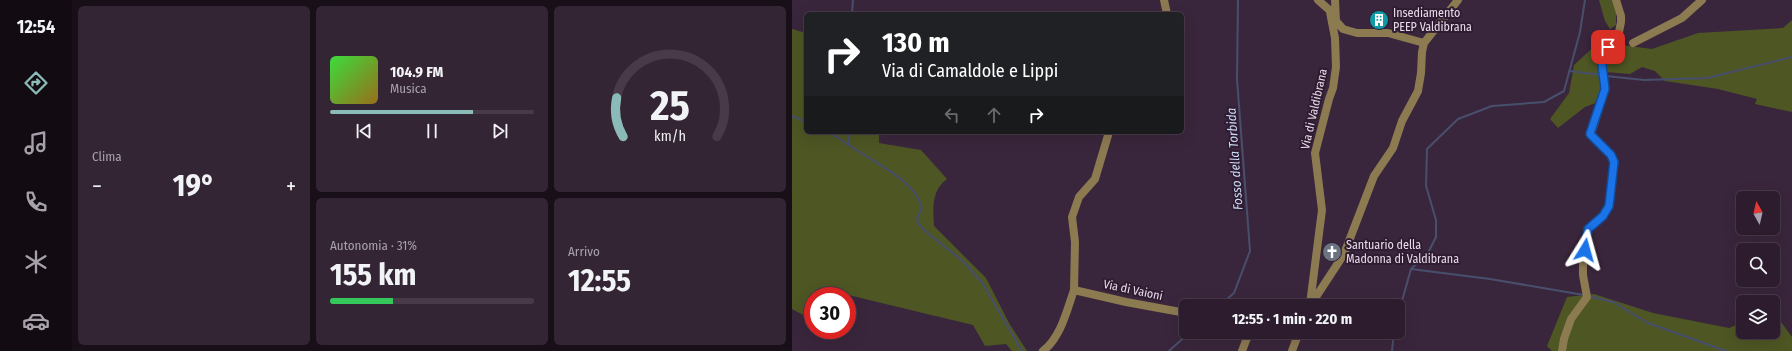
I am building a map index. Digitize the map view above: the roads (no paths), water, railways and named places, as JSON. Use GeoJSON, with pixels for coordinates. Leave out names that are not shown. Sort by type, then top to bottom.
{"type":"FeatureCollection","features":[{"type":"Feature","properties":{"kind":"street"},"geometry":{"type":"LineString","coordinates":[[1164,0],[1167,12]]}},
{"type":"Feature","properties":{"kind":"street"},"geometry":{"type":"LineString","coordinates":[[1318,0],[1333,13],[1339,26],[1348,31],[1388,33],[1424,43],[1458,0]]}},
{"type":"Feature","properties":{"kind":"street","name":"Via di Valdibrana"},"geometry":{"type":"LineString","coordinates":[[1311,299],[1322,210],[1315,153],[1328,99],[1333,88],[1336,67],[1333,13],[1335,0]]}},
{"type":"Feature","properties":{"kind":"street"},"geometry":{"type":"LineString","coordinates":[[1562,351],[1564,339],[1571,319],[1587,297],[1583,275],[1583,260],[1588,229],[1606,212],[1609,206],[1614,162],[1611,155],[1590,134],[1605,89],[1602,65],[1604,54],[1619,32],[1621,22],[1621,16],[1616,0]]}},
{"type":"Feature","properties":{"kind":"street"},"geometry":{"type":"LineString","coordinates":[[1633,43],[1682,18],[1702,0]]}},
{"type":"Feature","properties":{"kind":"street","name":"Via di Valdibrana"},"geometry":{"type":"LineString","coordinates":[[1315,299],[1344,254],[1374,176],[1393,148],[1402,121],[1418,91],[1424,43]]}},
{"type":"Feature","properties":{"kind":"street"},"geometry":{"type":"LineString","coordinates":[[1043,351],[1048,347],[1059,329],[1074,290],[1075,242],[1072,217],[1080,197],[1095,179],[1108,134]]}},
{"type":"Feature","properties":{"kind":"street","name":"Via di Vaioni"},"geometry":{"type":"LineString","coordinates":[[1074,290],[1126,302],[1179,312]]}},
{"type":"Feature","properties":{"kind":"street"},"geometry":{"type":"LineString","coordinates":[[1242,351],[1247,339]]}},
{"type":"Feature","properties":{"kind":"street"},"geometry":{"type":"LineString","coordinates":[[1292,351],[1297,339]]}},
{"type":"Feature","properties":{"kind":"waterway"},"geometry":{"type":"LineString","coordinates":[[852,12],[853,0]]}},
{"type":"Feature","properties":{"kind":"waterway","name":"Fosso della Torbida"},"geometry":{"type":"LineString","coordinates":[[1227,299],[1234,293],[1250,251],[1237,79],[1238,0]]}},
{"type":"Feature","properties":{"kind":"waterway"},"geometry":{"type":"LineString","coordinates":[[1403,299],[1411,269],[1428,253],[1436,237],[1436,220],[1426,186],[1427,149],[1458,119],[1492,106],[1544,102],[1564,91],[1580,32],[1585,0]]}},
{"type":"Feature","properties":{"kind":"waterway"},"geometry":{"type":"LineString","coordinates":[[1606,76],[1644,80],[1707,78],[1792,57]]}},
{"type":"Feature","properties":{"kind":"waterway"},"geometry":{"type":"LineString","coordinates":[[1569,71],[1602,75]]}},
{"type":"Feature","properties":{"kind":"waterway"},"geometry":{"type":"LineString","coordinates":[[792,116],[804,121]]}},
{"type":"Feature","properties":{"kind":"waterway"},"geometry":{"type":"LineString","coordinates":[[831,134],[889,170],[912,190],[922,208],[917,218],[918,223],[925,231],[963,261],[983,284],[1022,351]]}},
{"type":"Feature","properties":{"kind":"waterway"},"geometry":{"type":"LineString","coordinates":[[848,145],[849,134]]}},
{"type":"Feature","properties":{"kind":"waterway"},"geometry":{"type":"LineString","coordinates":[[1411,269],[1490,279],[1584,295]]}},
{"type":"Feature","properties":{"kind":"waterway"},"geometry":{"type":"LineString","coordinates":[[1589,296],[1613,302],[1648,323],[1726,351]]}},
{"type":"Feature","properties":{"kind":"waterway","name":"Fosso della Torbida"},"geometry":{"type":"LineString","coordinates":[[1169,351],[1182,339]]}},
{"type":"Feature","properties":{"kind":"waterway"},"geometry":{"type":"LineString","coordinates":[[1392,351],[1393,339]]}},
{"type":"Feature","properties":{"kind":"place","name":"Insediamento PEEP Valdibrana"},"geometry":{"type":"Point","coordinates":[1379,20]}},
{"type":"Feature","properties":{"kind":"place","name":"Santuario della Madonna di Valdibrana"},"geometry":{"type":"Point","coordinates":[1332,252]}}]}
